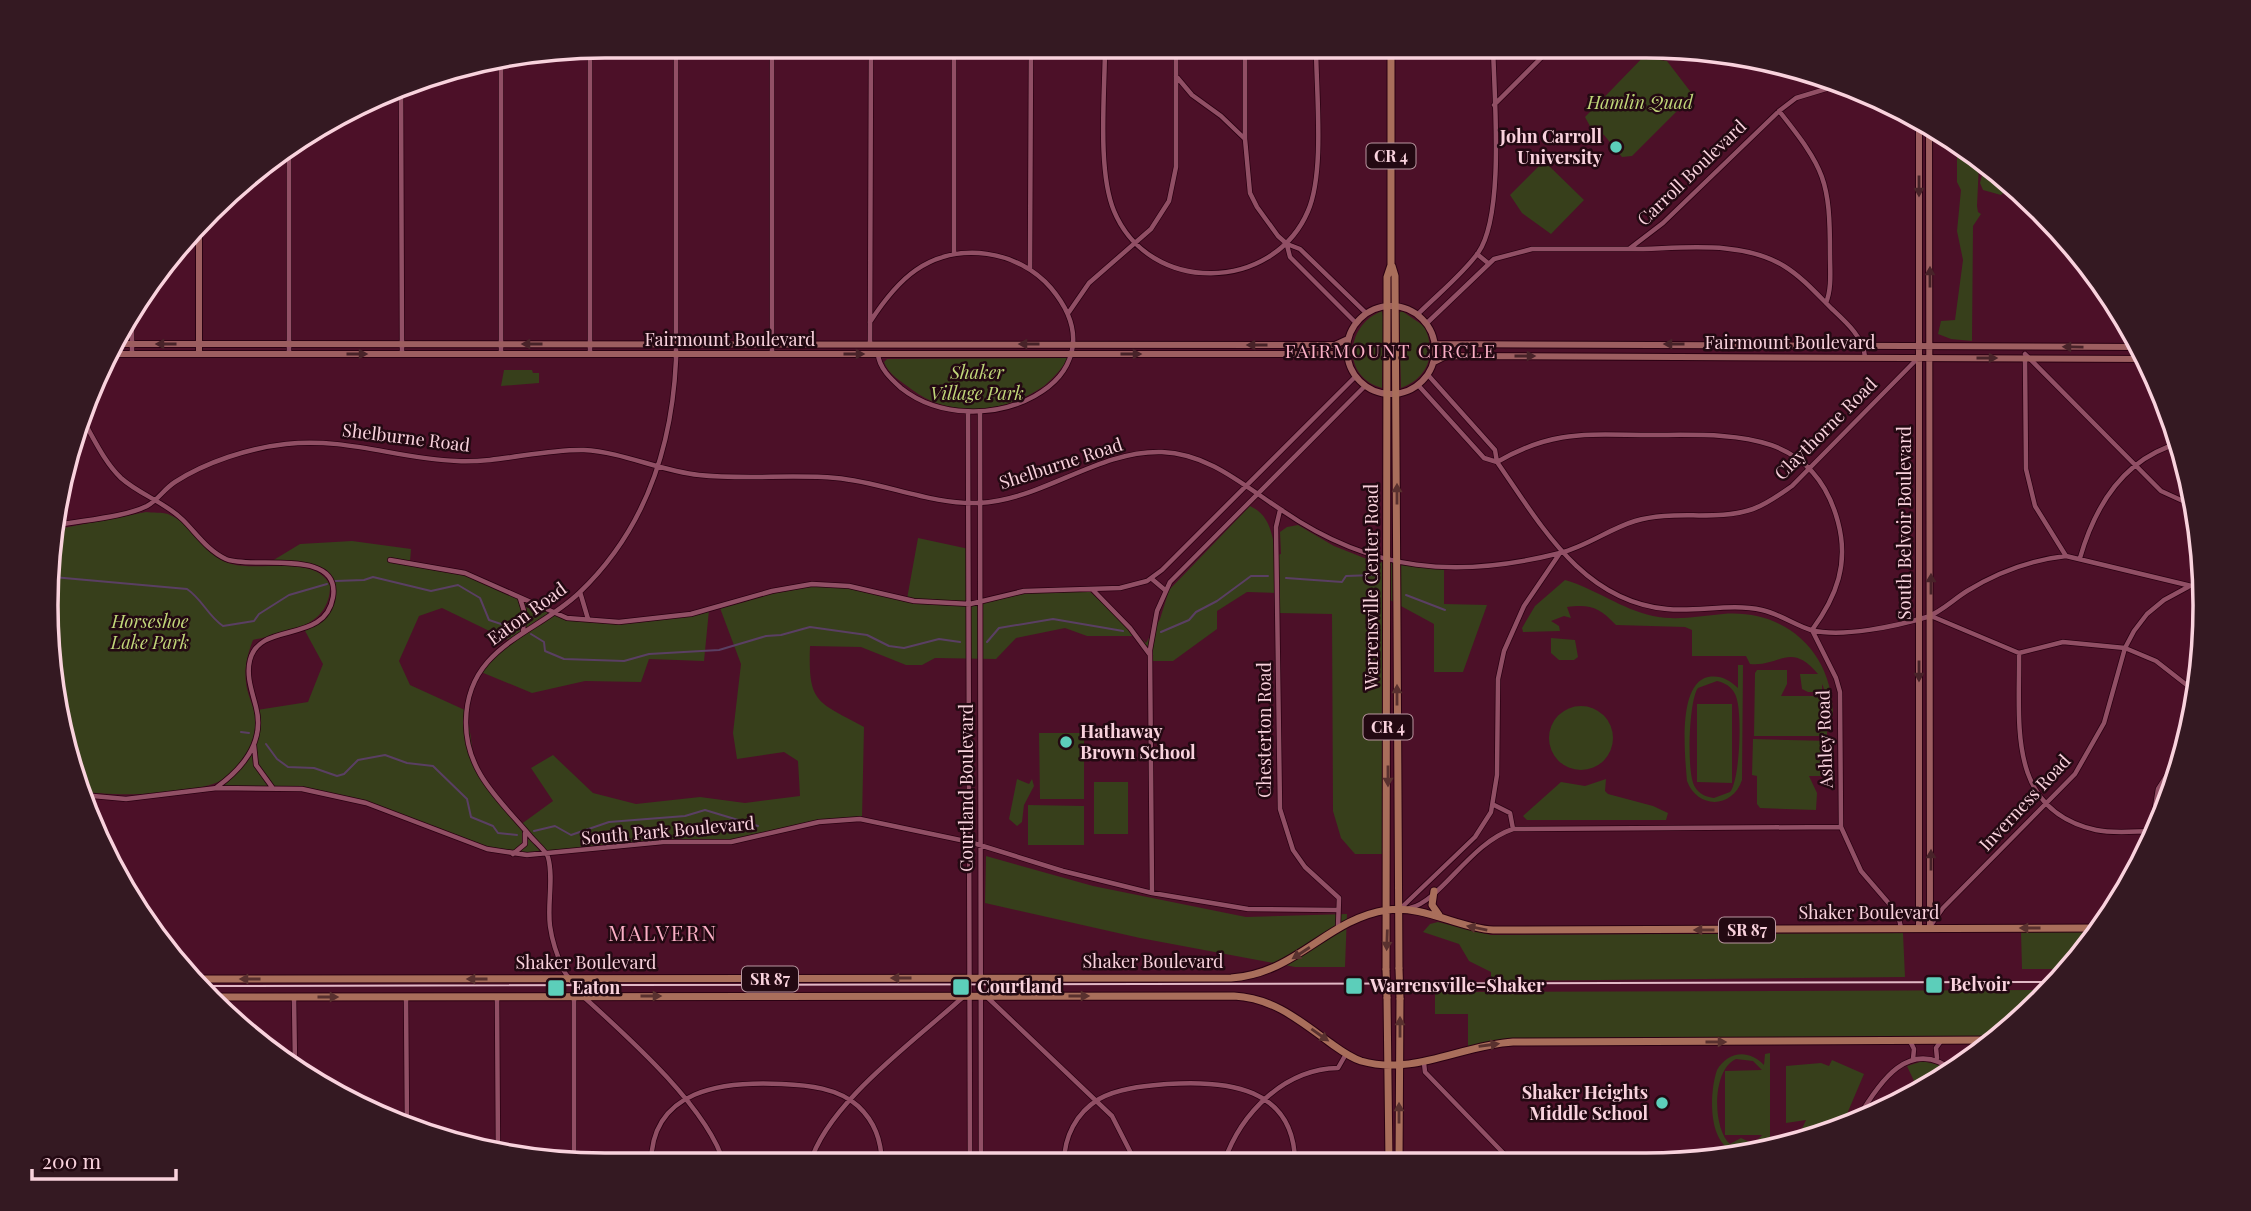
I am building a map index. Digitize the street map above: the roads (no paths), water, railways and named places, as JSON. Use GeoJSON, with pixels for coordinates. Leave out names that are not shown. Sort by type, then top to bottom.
{"type":"FeatureCollection","features":[{"type":"Feature","properties":{"kind":"main road","name":"Warrensville Center Road"},"geometry":{"type":"LineString","coordinates":[[1389,1153],[1387,394],[1395,276],[1391,265],[1391,58]]}},
{"type":"Feature","properties":{"kind":"main road","name":"South Belvoir Boulevard"},"geometry":{"type":"LineString","coordinates":[[1919,131],[1919,929]]}},
{"type":"Feature","properties":{"kind":"main road","name":"South Belvoir Boulevard"},"geometry":{"type":"LineString","coordinates":[[1928,137],[1930,929]]}},
{"type":"Feature","properties":{"kind":"main road"},"geometry":{"type":"LineString","coordinates":[[199,354],[200,238]]}},
{"type":"Feature","properties":{"kind":"main road","name":"Warrensville Center Road"},"geometry":{"type":"LineString","coordinates":[[1391,306],[1396,394],[1399,1153]]}},
{"type":"Feature","properties":{"kind":"main road"},"geometry":{"type":"LineString","coordinates":[[1391,306],[1418,314],[1427,323],[1435,344],[1434,362],[1428,375],[1418,385],[1396,394],[1387,394],[1365,386],[1356,376],[1347,354],[1348,339],[1356,323],[1366,313],[1391,306]]}},
{"type":"Feature","properties":{"kind":"main road","name":"Fairmount Boulevard"},"geometry":{"type":"LineString","coordinates":[[124,344],[1335,345],[1348,339]]}},
{"type":"Feature","properties":{"kind":"main road"},"geometry":{"type":"LineString","coordinates":[[568,344],[569,354]]}},
{"type":"Feature","properties":{"kind":"main road","name":"Fairmount Boulevard"},"geometry":{"type":"LineString","coordinates":[[1435,344],[1929,345],[2026,354],[2135,358]]}},
{"type":"Feature","properties":{"kind":"main road"},"geometry":{"type":"LineString","coordinates":[[231,345],[231,354]]}},
{"type":"Feature","properties":{"kind":"main road","name":"Fairmount Boulevard"},"geometry":{"type":"LineString","coordinates":[[1434,362],[1446,356],[1929,358],[2129,348]]}},
{"type":"Feature","properties":{"kind":"main road","name":"Fairmount Boulevard"},"geometry":{"type":"LineString","coordinates":[[119,354],[1347,354]]}},
{"type":"Feature","properties":{"kind":"main road"},"geometry":{"type":"LineString","coordinates":[[1434,891],[1432,905],[1440,916]]}},
{"type":"Feature","properties":{"kind":"main road"},"geometry":{"type":"LineString","coordinates":[[1919,907],[1925,911],[1930,907]]}},
{"type":"Feature","properties":{"kind":"main road","name":"Shaker Boulevard"},"geometry":{"type":"LineString","coordinates":[[205,979],[1249,977],[1282,965],[1355,920],[1388,910],[1440,916],[1476,928],[1499,930],[2088,928]]}},
{"type":"Feature","properties":{"kind":"main road","name":"Shaker Boulevard"},"geometry":{"type":"LineString","coordinates":[[222,997],[577,994],[1252,998],[1283,1010],[1360,1061],[1399,1064],[1424,1063],[1474,1047],[1513,1042],[1979,1040]]}},
{"type":"Feature","properties":{"kind":"street"},"geometry":{"type":"LineString","coordinates":[[590,58],[590,354]]}},
{"type":"Feature","properties":{"kind":"street","name":"Eaton Road"},"geometry":{"type":"LineString","coordinates":[[548,855],[481,779],[469,751],[466,723],[470,694],[478,677],[497,651],[553,614],[580,592],[617,548],[644,504],[659,468],[674,397],[676,354],[676,58]]}},
{"type":"Feature","properties":{"kind":"street"},"geometry":{"type":"LineString","coordinates":[[772,58],[772,354]]}},
{"type":"Feature","properties":{"kind":"street"},"geometry":{"type":"LineString","coordinates":[[870,344],[871,58]]}},
{"type":"Feature","properties":{"kind":"street"},"geometry":{"type":"LineString","coordinates":[[954,58],[954,254]]}},
{"type":"Feature","properties":{"kind":"street"},"geometry":{"type":"LineString","coordinates":[[1030,268],[1031,58]]}},
{"type":"Feature","properties":{"kind":"street"},"geometry":{"type":"LineString","coordinates":[[1105,58],[1107,186],[1117,218],[1136,242],[1170,266],[1213,274],[1254,265],[1287,244],[1308,212],[1315,187],[1316,58]]}},
{"type":"Feature","properties":{"kind":"street"},"geometry":{"type":"LineString","coordinates":[[1069,313],[1088,283],[1160,218],[1174,184],[1177,58]]}},
{"type":"Feature","properties":{"kind":"street"},"geometry":{"type":"LineString","coordinates":[[1245,58],[1245,139],[1250,193],[1268,226],[1287,244],[1300,248],[1366,313]]}},
{"type":"Feature","properties":{"kind":"street"},"geometry":{"type":"LineString","coordinates":[[1418,314],[1477,254],[1488,233],[1493,210],[1493,58]]}},
{"type":"Feature","properties":{"kind":"street"},"geometry":{"type":"LineString","coordinates":[[1494,105],[1541,58]]}},
{"type":"Feature","properties":{"kind":"street"},"geometry":{"type":"LineString","coordinates":[[501,68],[501,354]]}},
{"type":"Feature","properties":{"kind":"street"},"geometry":{"type":"LineString","coordinates":[[1176,76],[1192,95],[1222,116],[1245,139]]}},
{"type":"Feature","properties":{"kind":"street","name":"Carroll Boulevard"},"geometry":{"type":"LineString","coordinates":[[1629,249],[1657,229],[1779,111],[1796,98],[1827,89]]}},
{"type":"Feature","properties":{"kind":"street"},"geometry":{"type":"LineString","coordinates":[[401,97],[402,354]]}},
{"type":"Feature","properties":{"kind":"street"},"geometry":{"type":"LineString","coordinates":[[1779,111],[1810,149],[1826,185],[1830,212],[1830,287],[1826,303]]}},
{"type":"Feature","properties":{"kind":"street"},"geometry":{"type":"LineString","coordinates":[[289,159],[289,354]]}},
{"type":"Feature","properties":{"kind":"street"},"geometry":{"type":"LineString","coordinates":[[1287,244],[1290,257],[1356,323]]}},
{"type":"Feature","properties":{"kind":"street"},"geometry":{"type":"LineString","coordinates":[[1427,323],[1488,263],[1532,248],[1724,249],[1758,254],[1788,269],[1826,303],[1863,345],[1865,357]]}},
{"type":"Feature","properties":{"kind":"street"},"geometry":{"type":"LineString","coordinates":[[870,321],[908,276],[928,263],[954,254],[991,254],[1030,268],[1046,282],[1069,313],[1074,331],[1072,354],[1055,379],[1035,396],[1007,408],[980,413],[937,407],[909,393],[884,370],[878,354]]}},
{"type":"Feature","properties":{"kind":"street"},"geometry":{"type":"LineString","coordinates":[[1477,254],[1488,263]]}},
{"type":"Feature","properties":{"kind":"street"},"geometry":{"type":"LineString","coordinates":[[132,330],[132,354]]}},
{"type":"Feature","properties":{"kind":"street"},"geometry":{"type":"LineString","coordinates":[[2026,354],[2134,466],[2161,491],[2183,501]]}},
{"type":"Feature","properties":{"kind":"street"},"geometry":{"type":"LineString","coordinates":[[2026,354],[2026,469],[2035,506],[2066,556]]}},
{"type":"Feature","properties":{"kind":"street","name":"Claythorne Road"},"geometry":{"type":"LineString","coordinates":[[1560,553],[1639,520],[1666,514],[1733,513],[1753,509],[1792,486],[1919,357]]}},
{"type":"Feature","properties":{"kind":"street"},"geometry":{"type":"LineString","coordinates":[[1428,375],[1494,448],[1497,462],[1560,553],[1603,587],[1631,601],[1677,610],[1740,607],[1788,618],[1812,630],[1866,631],[1931,615],[1968,590],[2009,569],[2066,556],[2192,587]]}},
{"type":"Feature","properties":{"kind":"street"},"geometry":{"type":"LineString","coordinates":[[390,560],[466,573],[553,614],[619,622],[691,614],[772,591],[812,584],[849,586],[914,601],[970,604],[1024,592],[1120,588],[1152,579],[1356,376]]}},
{"type":"Feature","properties":{"kind":"street"},"geometry":{"type":"LineString","coordinates":[[1418,385],[1484,458],[1497,462],[1535,442],[1565,435],[1737,435],[1755,438],[1785,450],[1809,467],[1827,492],[1836,516],[1843,554],[1835,591],[1827,610],[1812,630]]}},
{"type":"Feature","properties":{"kind":"street"},"geometry":{"type":"LineString","coordinates":[[1152,893],[1150,655],[1154,621],[1165,590],[1365,386]]}},
{"type":"Feature","properties":{"kind":"street","name":"Courtland Boulevard"},"geometry":{"type":"LineString","coordinates":[[968,413],[970,978],[967,996],[970,1025],[970,1153]]}},
{"type":"Feature","properties":{"kind":"street","name":"Courtland Boulevard"},"geometry":{"type":"LineString","coordinates":[[980,413],[980,978],[983,996],[981,1153]]}},
{"type":"Feature","properties":{"kind":"street"},"geometry":{"type":"LineString","coordinates":[[87,428],[120,477],[156,499],[226,558],[250,564],[307,564],[326,573],[333,596],[320,621],[304,629],[265,639],[254,649],[249,667],[258,718],[254,744],[256,765],[273,788]]}},
{"type":"Feature","properties":{"kind":"street","name":"Shelburne Road"},"geometry":{"type":"LineString","coordinates":[[64,524],[135,510],[156,499],[168,486],[196,470],[255,448],[312,442],[363,446],[453,461],[592,451],[659,468],[729,477],[833,478],[980,503],[1042,489],[1116,459],[1150,453],[1199,459],[1338,544],[1387,561],[1475,568],[1560,553]]}},
{"type":"Feature","properties":{"kind":"street"},"geometry":{"type":"LineString","coordinates":[[2080,558],[2096,513],[2109,492],[2134,466],[2170,448]]}},
{"type":"Feature","properties":{"kind":"street","name":"Chesterton Road"},"geometry":{"type":"LineString","coordinates":[[1280,510],[1276,527],[1280,809],[1293,849],[1305,867],[1339,898],[1338,910]]}},
{"type":"Feature","properties":{"kind":"street"},"geometry":{"type":"LineString","coordinates":[[1399,910],[1475,837],[1494,804],[1498,679],[1504,651],[1521,612],[1560,553]]}},
{"type":"Feature","properties":{"kind":"street"},"geometry":{"type":"LineString","coordinates":[[1152,579],[1165,590]]}},
{"type":"Feature","properties":{"kind":"street","name":"Inverness Road"},"geometry":{"type":"LineString","coordinates":[[1930,929],[1943,908],[2075,774],[2104,723],[2125,648],[2147,614],[2164,600],[2189,587]]}},
{"type":"Feature","properties":{"kind":"street"},"geometry":{"type":"LineString","coordinates":[[1093,590],[1130,628],[1150,655]]}},
{"type":"Feature","properties":{"kind":"street"},"geometry":{"type":"LineString","coordinates":[[580,592],[582,607],[588,620]]}},
{"type":"Feature","properties":{"kind":"street"},"geometry":{"type":"LineString","coordinates":[[520,597],[524,611],[523,632]]}},
{"type":"Feature","properties":{"kind":"street"},"geometry":{"type":"LineString","coordinates":[[1931,615],[2019,653],[2063,642],[2125,648],[2156,662],[2187,686]]}},
{"type":"Feature","properties":{"kind":"street","name":"Ashley Road"},"geometry":{"type":"LineString","coordinates":[[1812,630],[1836,678],[1840,692],[1841,827],[1861,871],[1898,914],[1901,929]]}},
{"type":"Feature","properties":{"kind":"street"},"geometry":{"type":"LineString","coordinates":[[2019,653],[2020,752],[2026,773],[2046,804],[2061,817],[2098,831],[2145,831]]}},
{"type":"Feature","properties":{"kind":"street"},"geometry":{"type":"LineString","coordinates":[[970,734],[981,734]]}},
{"type":"Feature","properties":{"kind":"street"},"geometry":{"type":"LineString","coordinates":[[217,788],[242,766],[254,744]]}},
{"type":"Feature","properties":{"kind":"street"},"geometry":{"type":"LineString","coordinates":[[2156,803],[2158,789],[2165,777]]}},
{"type":"Feature","properties":{"kind":"street","name":"South Park Boulevard"},"geometry":{"type":"LineString","coordinates":[[92,796],[126,799],[217,788],[302,789],[401,813],[464,841],[513,854],[548,855],[663,842],[731,842],[840,819],[884,821],[1152,893],[1248,909],[1338,910]]}},
{"type":"Feature","properties":{"kind":"street"},"geometry":{"type":"LineString","coordinates":[[1494,804],[1512,815],[1513,829]]}},
{"type":"Feature","properties":{"kind":"street"},"geometry":{"type":"LineString","coordinates":[[1399,910],[1420,905],[1488,840],[1513,829],[1841,827]]}},
{"type":"Feature","properties":{"kind":"street"},"geometry":{"type":"LineString","coordinates":[[513,854],[525,844],[524,829]]}},
{"type":"Feature","properties":{"kind":"street"},"geometry":{"type":"LineString","coordinates":[[548,855],[550,925],[564,971],[577,994],[686,1099],[709,1129],[719,1153]]}},
{"type":"Feature","properties":{"kind":"street"},"geometry":{"type":"LineString","coordinates":[[1337,930],[1338,910]]}},
{"type":"Feature","properties":{"kind":"street"},"geometry":{"type":"LineString","coordinates":[[574,1152],[577,994]]}},
{"type":"Feature","properties":{"kind":"street"},"geometry":{"type":"LineString","coordinates":[[294,996],[295,1057]]}},
{"type":"Feature","properties":{"kind":"street"},"geometry":{"type":"LineString","coordinates":[[497,996],[498,1143]]}},
{"type":"Feature","properties":{"kind":"street"},"geometry":{"type":"LineString","coordinates":[[815,1153],[823,1133],[850,1100],[967,996]]}},
{"type":"Feature","properties":{"kind":"street"},"geometry":{"type":"LineString","coordinates":[[983,996],[1119,1125],[1132,1153]]}},
{"type":"Feature","properties":{"kind":"street"},"geometry":{"type":"LineString","coordinates":[[406,997],[407,1116]]}},
{"type":"Feature","properties":{"kind":"street"},"geometry":{"type":"LineString","coordinates":[[970,1025],[981,1025]]}},
{"type":"Feature","properties":{"kind":"street"},"geometry":{"type":"LineString","coordinates":[[1910,1041],[1914,1049],[1913,1059]]}},
{"type":"Feature","properties":{"kind":"street"},"geometry":{"type":"LineString","coordinates":[[1938,1059],[1936,1048],[1941,1041]]}},
{"type":"Feature","properties":{"kind":"street"},"geometry":{"type":"LineString","coordinates":[[1228,1153],[1240,1128],[1265,1099],[1302,1074],[1338,1068],[1346,1054]]}},
{"type":"Feature","properties":{"kind":"street"},"geometry":{"type":"LineString","coordinates":[[1867,1107],[1882,1084],[1913,1059],[1926,1056],[1945,1064]]}},
{"type":"Feature","properties":{"kind":"street"},"geometry":{"type":"LineString","coordinates":[[1424,1063],[1425,1072],[1502,1153]]}},
{"type":"Feature","properties":{"kind":"street"},"geometry":{"type":"LineString","coordinates":[[653,1153],[657,1130],[669,1112],[686,1099],[718,1087],[771,1084],[825,1089],[850,1100],[865,1113],[877,1132],[880,1153]]}},
{"type":"Feature","properties":{"kind":"street"},"geometry":{"type":"LineString","coordinates":[[1067,1153],[1070,1133],[1080,1116],[1096,1101],[1129,1089],[1185,1084],[1238,1087],[1265,1099],[1287,1125],[1293,1153]]}},
{"type":"Feature","properties":{"kind":"waterway"},"geometry":{"type":"LineString","coordinates":[[1286,578],[1342,582],[1346,576],[1374,575]]}},
{"type":"Feature","properties":{"kind":"waterway"},"geometry":{"type":"LineString","coordinates":[[1161,632],[1189,620],[1196,612],[1217,601],[1251,576],[1268,576]]}},
{"type":"Feature","properties":{"kind":"waterway"},"geometry":{"type":"LineString","coordinates":[[335,581],[373,577],[431,591],[458,585],[480,598],[489,620],[513,628]]}},
{"type":"Feature","properties":{"kind":"waterway"},"geometry":{"type":"LineString","coordinates":[[59,578],[187,589],[223,626],[254,621],[259,614],[289,595],[327,584]]}},
{"type":"Feature","properties":{"kind":"waterway"},"geometry":{"type":"LineString","coordinates":[[1406,595],[1445,610]]}},
{"type":"Feature","properties":{"kind":"waterway"},"geometry":{"type":"LineString","coordinates":[[987,642],[999,628],[1053,619],[1123,631]]}},
{"type":"Feature","properties":{"kind":"waterway"},"geometry":{"type":"LineString","coordinates":[[531,634],[544,642],[545,651],[564,659],[624,661],[649,654],[719,650],[810,627],[867,635],[889,646],[904,648],[939,639],[960,642]]}},
{"type":"Feature","properties":{"kind":"waterway"},"geometry":{"type":"LineString","coordinates":[[241,732],[249,733]]}},
{"type":"Feature","properties":{"kind":"waterway"},"geometry":{"type":"LineString","coordinates":[[266,744],[277,759],[288,767],[314,768],[337,776],[344,774],[358,760],[385,755],[407,763],[433,766],[467,799],[471,817],[493,826],[498,833],[517,835]]}},
{"type":"Feature","properties":{"kind":"waterway"},"geometry":{"type":"LineString","coordinates":[[534,831],[555,826],[571,835],[609,822],[685,816],[705,810],[758,826]]}},
{"type":"Feature","properties":{"kind":"tram line"},"geometry":{"type":"LineString","coordinates":[[212,986],[2043,982]]}},
{"type":"Feature","properties":{"kind":"place","name":"John Carroll University"},"geometry":{"type":"Point","coordinates":[1616,147]}},
{"type":"Feature","properties":{"kind":"place","name":"Hathaway Brown School"},"geometry":{"type":"Point","coordinates":[1066,742]}},
{"type":"Feature","properties":{"kind":"place","name":"Belvoir"},"geometry":{"type":"Point","coordinates":[1934,985]}},
{"type":"Feature","properties":{"kind":"place","name":"Warrensville–Shaker"},"geometry":{"type":"Point","coordinates":[1354,986]}},
{"type":"Feature","properties":{"kind":"place","name":"Courtland"},"geometry":{"type":"Point","coordinates":[961,987]}},
{"type":"Feature","properties":{"kind":"place","name":"Eaton"},"geometry":{"type":"Point","coordinates":[556,988]}},
{"type":"Feature","properties":{"kind":"place","name":"Shaker Heights Middle School"},"geometry":{"type":"Point","coordinates":[1662,1103]}},
{"type":"Feature","properties":{"kind":"district","name":"FAIRMOUNT CIRCLE"},"geometry":{"type":"Point","coordinates":[1391,351]}},
{"type":"Feature","properties":{"kind":"district","name":"MALVERN"},"geometry":{"type":"Point","coordinates":[663,934]}},
{"type":"Feature","properties":{"kind":"park label","name":"Hamlin Quad"},"geometry":{"type":"Point","coordinates":[1640,103]}},
{"type":"Feature","properties":{"kind":"park label","name":"Shaker Village Park"},"geometry":{"type":"Point","coordinates":[977,383]}},
{"type":"Feature","properties":{"kind":"park label","name":"Horseshoe Lake Park"},"geometry":{"type":"Point","coordinates":[150,632]}}]}
